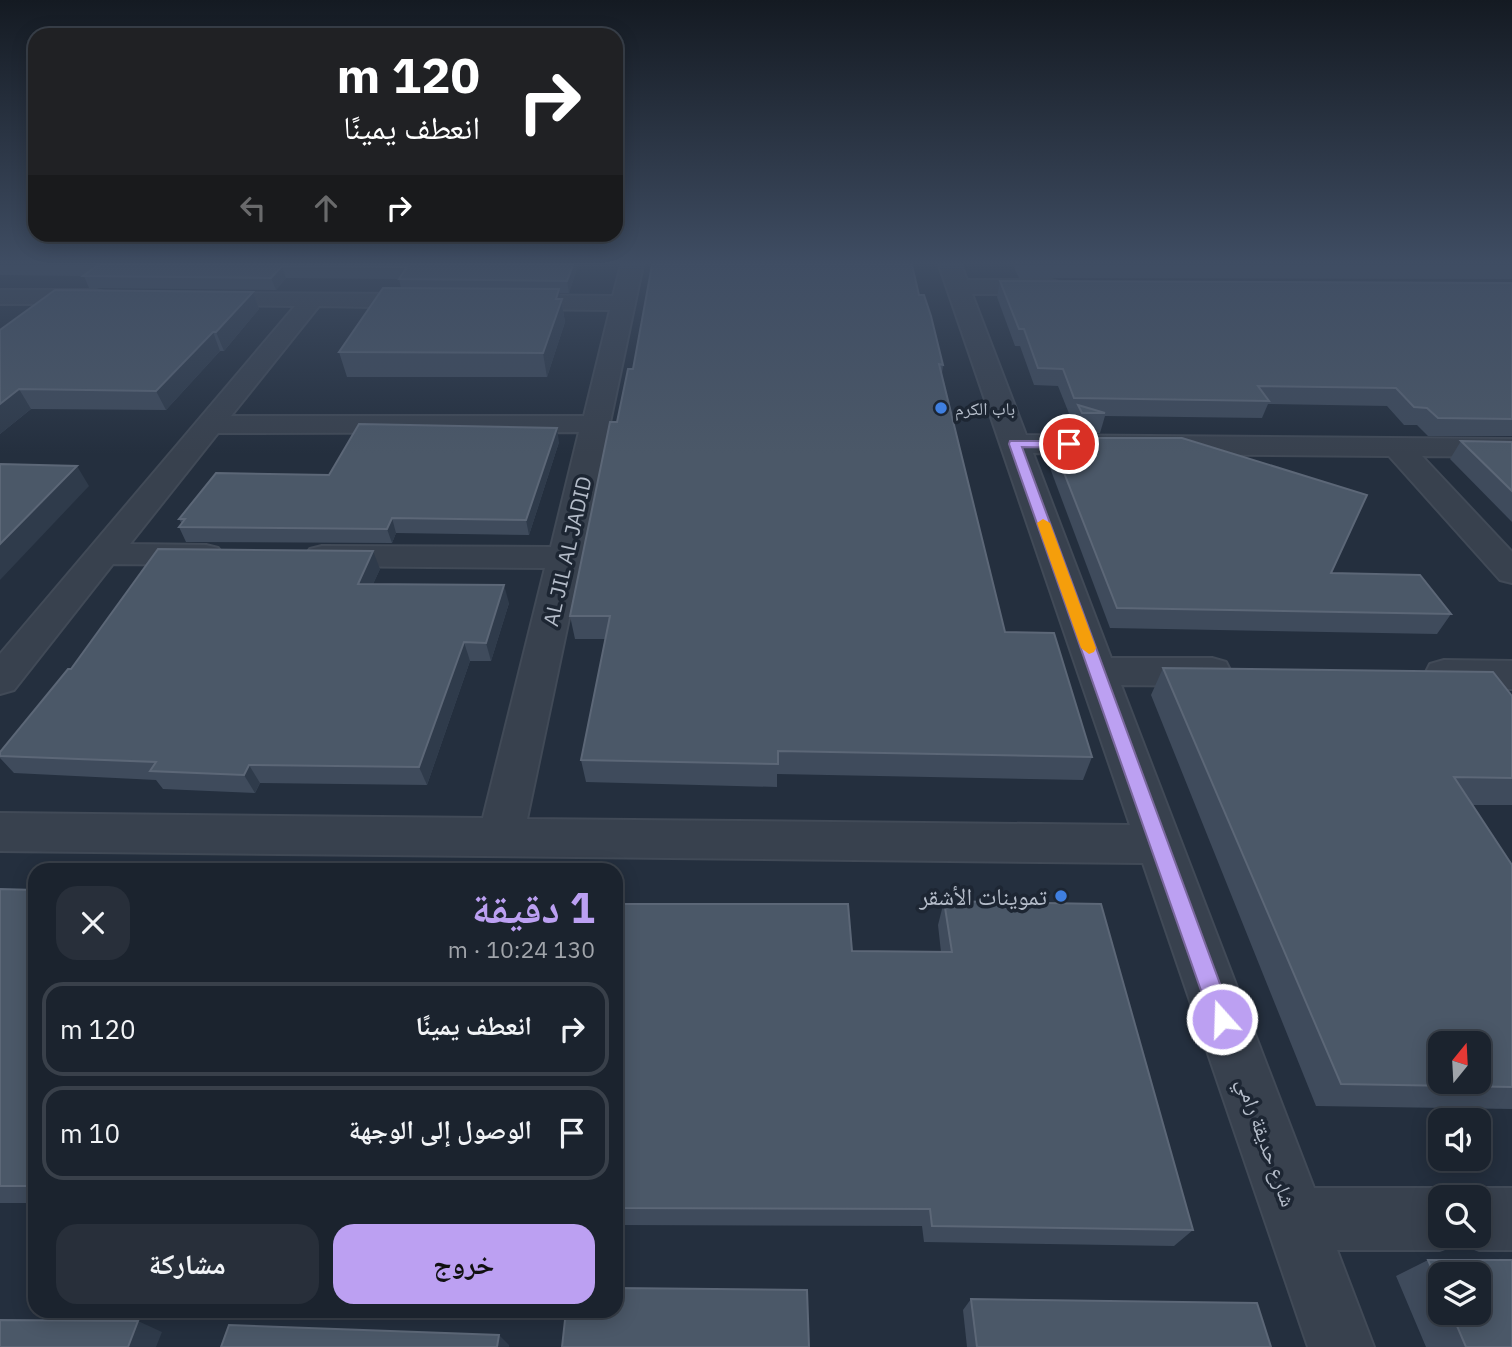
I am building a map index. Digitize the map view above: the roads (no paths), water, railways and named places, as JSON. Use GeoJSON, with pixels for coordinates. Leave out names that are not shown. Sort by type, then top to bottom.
{"type":"FeatureCollection","features":[{"type":"Feature","properties":{"kind":"street"},"geometry":{"type":"LineString","coordinates":[[0,680],[289,328]]}},
{"type":"Feature","properties":{"kind":"street","name":"AL JIL AL JADID"},"geometry":{"type":"LineString","coordinates":[[501,836],[618,328]]}},
{"type":"Feature","properties":{"kind":"street","name":"شارع حديقة رامي"},"geometry":{"type":"LineString","coordinates":[[973,328],[1341,1347]]}},
{"type":"Feature","properties":{"kind":"street"},"geometry":{"type":"LineString","coordinates":[[209,425],[596,424]]}},
{"type":"Feature","properties":{"kind":"street"},"geometry":{"type":"LineString","coordinates":[[1015,444],[1512,448]]}},
{"type":"Feature","properties":{"kind":"street"},"geometry":{"type":"LineString","coordinates":[[1397,447],[1512,572]]}},
{"type":"Feature","properties":{"kind":"street"},"geometry":{"type":"LineString","coordinates":[[103,554],[239,555]]}},
{"type":"Feature","properties":{"kind":"street"},"geometry":{"type":"LineString","coordinates":[[294,555],[565,558]]}},
{"type":"Feature","properties":{"kind":"street"},"geometry":{"type":"LineString","coordinates":[[1097,671],[1249,672]]}},
{"type":"Feature","properties":{"kind":"street"},"geometry":{"type":"LineString","coordinates":[[1415,674],[1512,675]]}},
{"type":"Feature","properties":{"kind":"street"},"geometry":{"type":"LineString","coordinates":[[0,832],[1159,844]]}},
{"type":"Feature","properties":{"kind":"street"},"geometry":{"type":"LineString","coordinates":[[1295,1219],[1428,1219]]}},
{"type":"Feature","properties":{"kind":"street"},"geometry":{"type":"LineString","coordinates":[[1491,1219],[1512,1219]]}},
{"type":"Feature","properties":{"kind":"place","name":"باب الكرم"},"geometry":{"type":"Point","coordinates":[941,408]}},
{"type":"Feature","properties":{"kind":"place","name":"تموينات الأشقر"},"geometry":{"type":"Point","coordinates":[1061,896]}}]}
